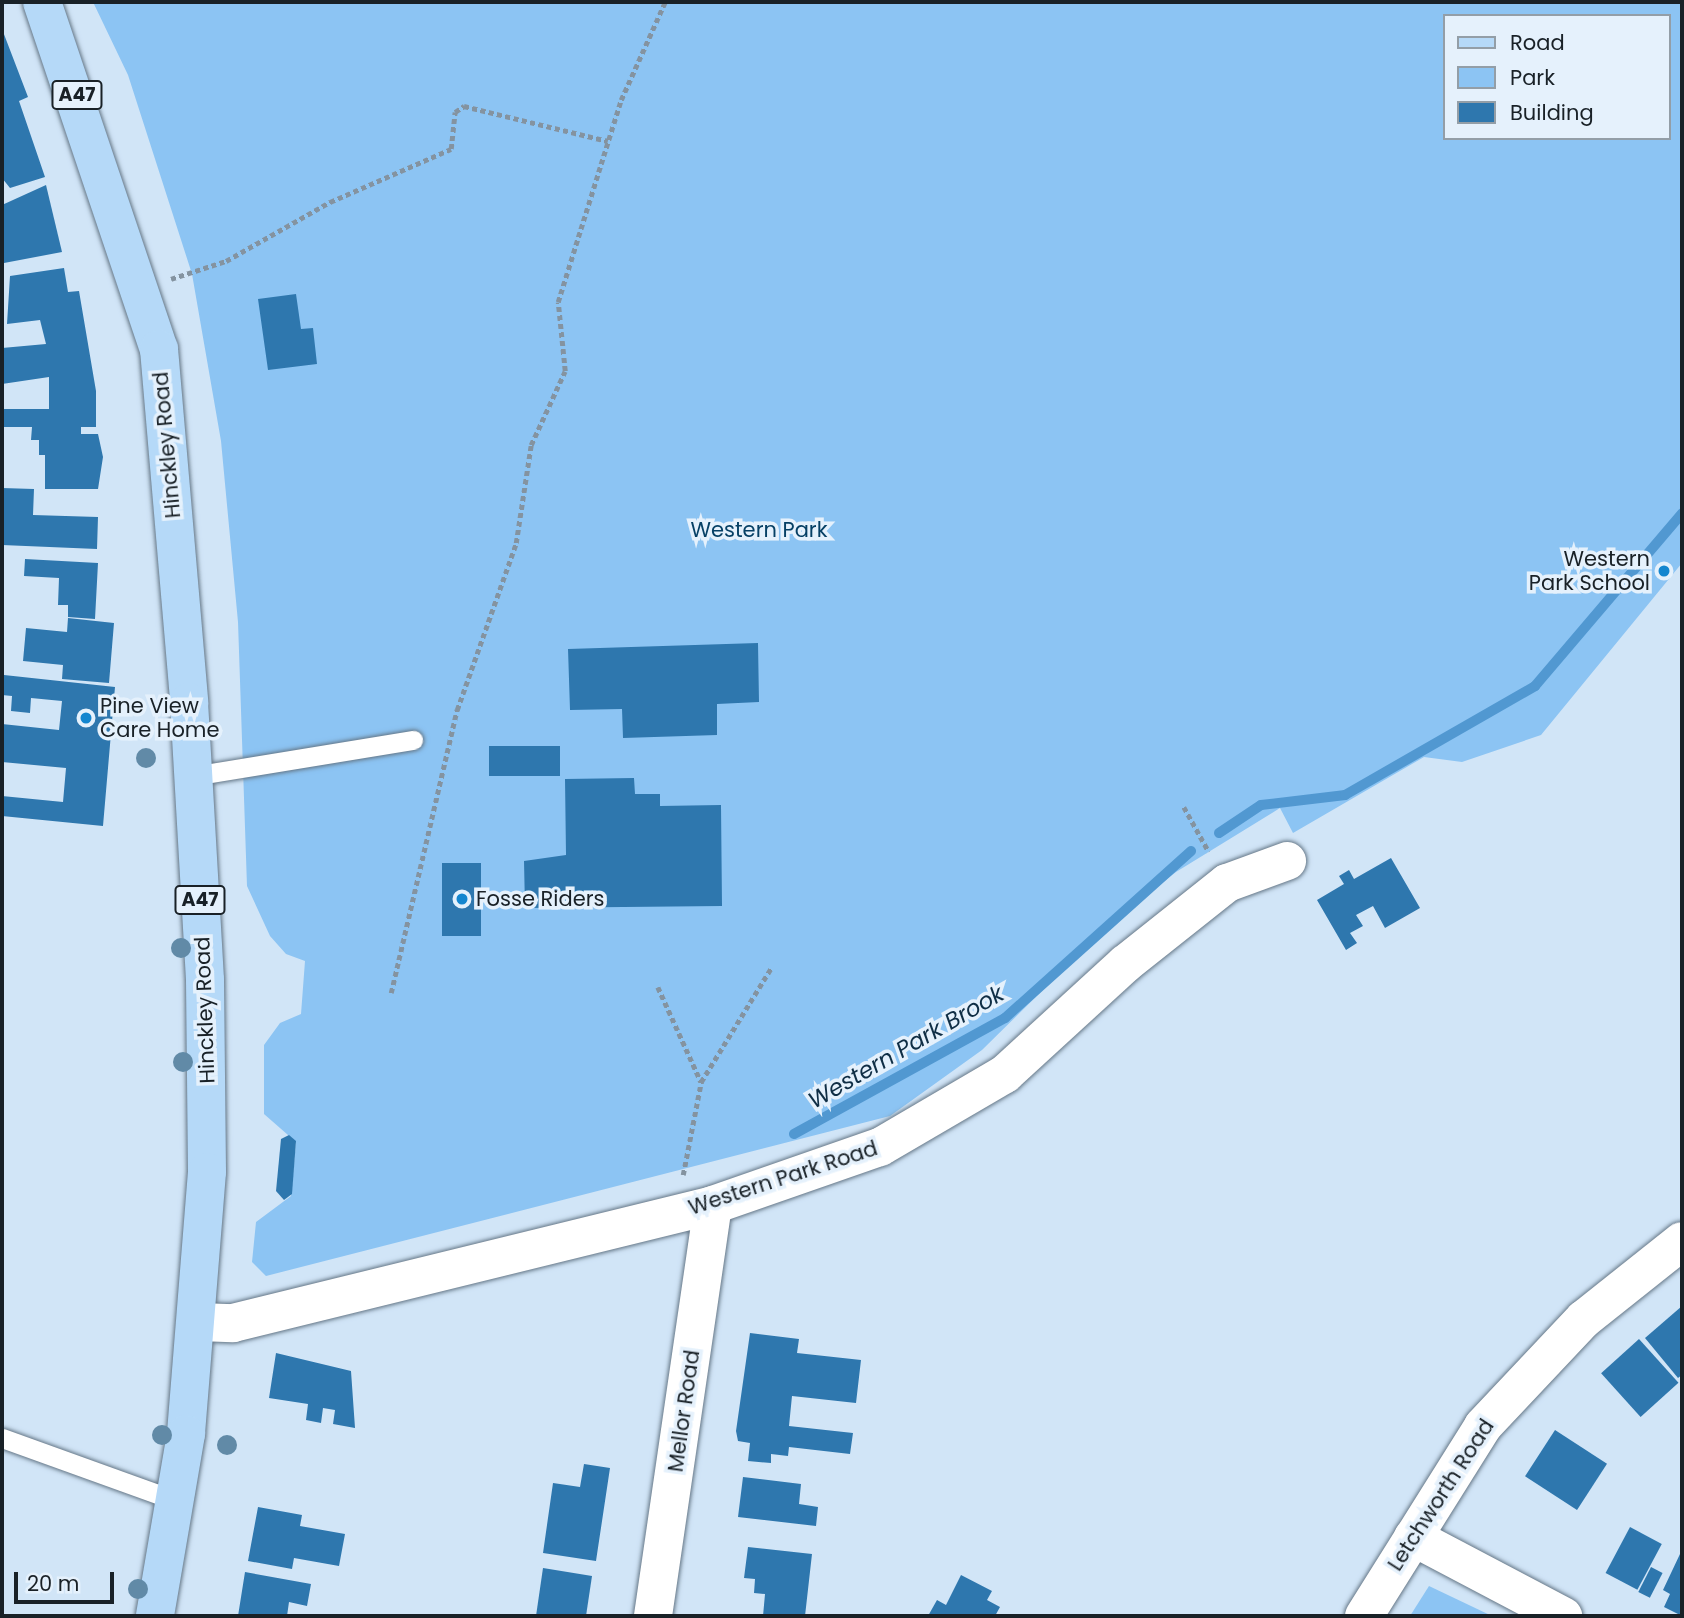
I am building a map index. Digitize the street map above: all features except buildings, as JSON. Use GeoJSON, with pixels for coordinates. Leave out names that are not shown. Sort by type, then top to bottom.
{"type":"FeatureCollection","features":[{"type":"Feature","properties":{"kind":"main road","name":"Hinckley Road"},"geometry":{"type":"LineString","coordinates":[[42,2],[141,289],[159,349],[192,776],[208,1075],[199,1322],[177,1501],[155,1616]]}},
{"type":"Feature","properties":{"kind":"street","name":"Western Park Road"},"geometry":{"type":"LineString","coordinates":[[199,1322],[233,1323],[695,1209],[880,1147],[942,1115],[1005,1074],[1125,964],[1227,883],[1287,862]]}},
{"type":"Feature","properties":{"kind":"street","name":"Mellor Road"},"geometry":{"type":"LineString","coordinates":[[653,1616],[695,1209]]}},
{"type":"Feature","properties":{"kind":"street","name":"Letchworth Road"},"geometry":{"type":"LineString","coordinates":[[1364,1616],[1483,1426],[1532,1371],[1584,1319],[1682,1241]]}},
{"type":"Feature","properties":{"kind":"street"},"geometry":{"type":"LineString","coordinates":[[1413,1537],[1563,1616]]}},
{"type":"Feature","properties":{"kind":"lane"},"geometry":{"type":"LineString","coordinates":[[192,776],[413,740]]}},
{"type":"Feature","properties":{"kind":"lane"},"geometry":{"type":"LineString","coordinates":[[2,1438],[177,1501]]}},
{"type":"Feature","properties":{"kind":"path"},"geometry":{"type":"LineString","coordinates":[[391,993],[457,710],[516,543],[531,445],[565,371],[558,302],[608,142],[665,2]]}},
{"type":"Feature","properties":{"kind":"path"},"geometry":{"type":"LineString","coordinates":[[141,289],[226,261],[330,202],[451,149],[455,112],[464,106],[608,142]]}},
{"type":"Feature","properties":{"kind":"path"},"geometry":{"type":"LineString","coordinates":[[1184,807],[1227,883]]}},
{"type":"Feature","properties":{"kind":"path"},"geometry":{"type":"LineString","coordinates":[[701,1083],[771,968]]}},
{"type":"Feature","properties":{"kind":"path"},"geometry":{"type":"LineString","coordinates":[[658,987],[701,1083],[695,1209]]}},
{"type":"Feature","properties":{"kind":"green space","name":"Western Park"},"geometry":{"type":"Polygon","coordinates":[[[93,2],[1682,2],[1682,563],[1541,735],[1462,762],[1424,757],[1293,833],[1280,808],[1176,872],[1110,924],[982,1050],[890,1116],[266,1276],[252,1262],[256,1222],[291,1196],[296,1142],[264,1114],[264,1045],[280,1023],[301,1014],[305,961],[286,954],[270,936],[247,886],[238,622],[221,441],[192,274],[128,75],[93,2]]]}},
{"type":"Feature","properties":{"kind":"green space"},"geometry":{"type":"Polygon","coordinates":[[[1429,1586],[1492,1616],[1410,1616],[1429,1586]]]}},
{"type":"Feature","properties":{"kind":"waterway","name":"Western Park Brook"},"geometry":{"type":"LineString","coordinates":[[1219,833],[1261,805],[1345,795],[1535,686],[1682,513]]}},
{"type":"Feature","properties":{"kind":"waterway","name":"Western Park Brook"},"geometry":{"type":"LineString","coordinates":[[794,1134],[1005,1018],[1191,851]]}},
{"type":"Feature","properties":{"kind":"place","name":"Western Park School"},"geometry":{"type":"Point","coordinates":[1664,571]}},
{"type":"Feature","properties":{"kind":"place","name":"Pine View Care Home"},"geometry":{"type":"Point","coordinates":[86,718]}},
{"type":"Feature","properties":{"kind":"place","name":"Fosse Riders"},"geometry":{"type":"Point","coordinates":[462,899]}}]}
